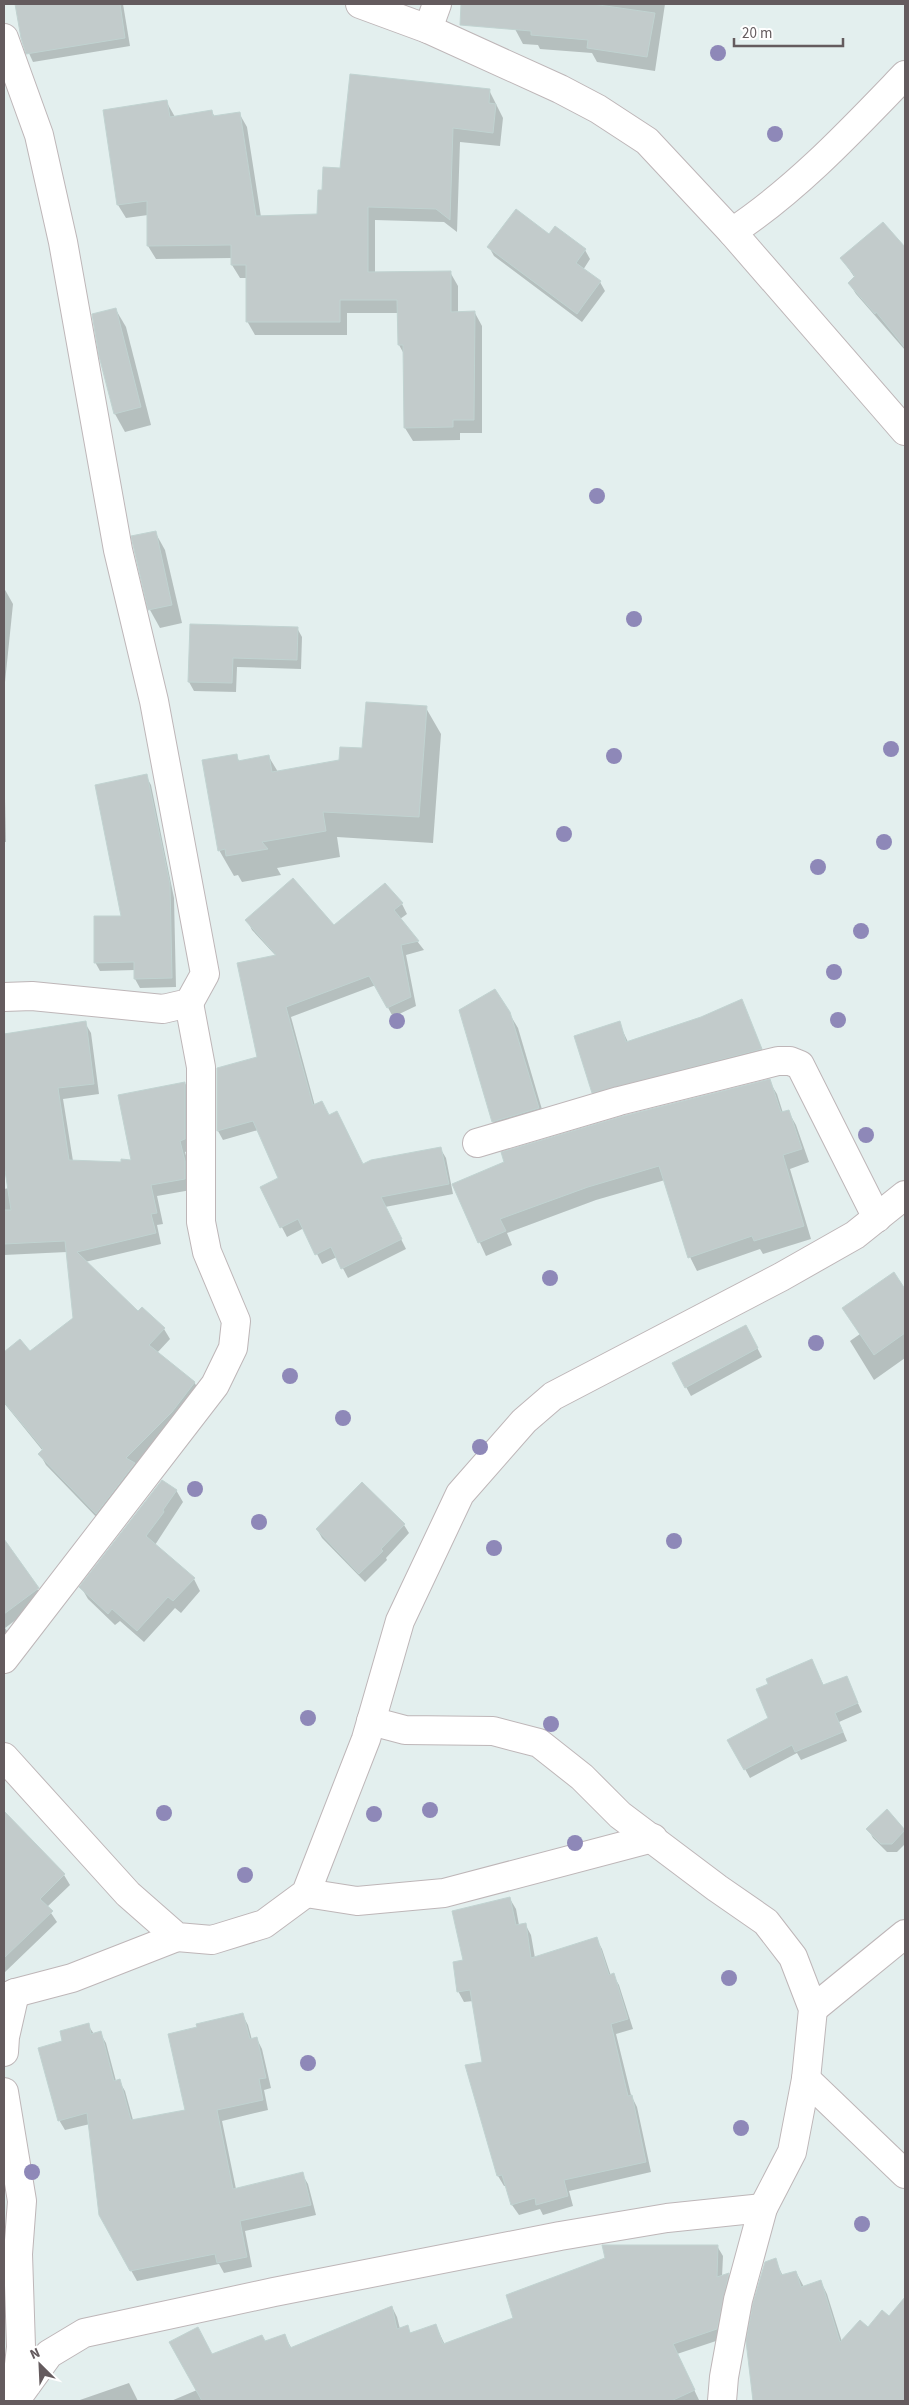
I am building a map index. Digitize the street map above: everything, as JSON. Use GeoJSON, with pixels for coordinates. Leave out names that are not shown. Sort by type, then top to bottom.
{"type":"FeatureCollection","features":[{"type":"Feature","properties":{"kind":"street"},"geometry":{"type":"LineString","coordinates":[[360,4],[428,29],[598,109],[647,141],[732,232],[905,431]]}},
{"type":"Feature","properties":{"kind":"street"},"geometry":{"type":"LineString","coordinates":[[428,29],[437,4]]}},
{"type":"Feature","properties":{"kind":"street"},"geometry":{"type":"LineString","coordinates":[[4,38],[41,144],[62,242],[118,550],[154,701],[205,974],[189,1003],[200,1067],[201,1222],[207,1252],[236,1321],[233,1348],[215,1386],[4,1659]]}},
{"type":"Feature","properties":{"kind":"street"},"geometry":{"type":"LineString","coordinates":[[732,232],[762,212],[809,171],[905,75]]}},
{"type":"Feature","properties":{"kind":"street"},"geometry":{"type":"LineString","coordinates":[[4,997],[32,996],[163,1008],[189,1003]]}},
{"type":"Feature","properties":{"kind":"street"},"geometry":{"type":"LineString","coordinates":[[478,1142],[618,1101],[778,1061],[790,1061],[800,1065],[876,1218]]}},
{"type":"Feature","properties":{"kind":"street"},"geometry":{"type":"LineString","coordinates":[[4,2052],[10,1996],[72,1978],[178,1937],[212,1940],[264,1924],[306,1893],[366,1739],[400,1621],[460,1494],[524,1421],[553,1396],[781,1277],[855,1235],[905,1195]]}},
{"type":"Feature","properties":{"kind":"street"},"geometry":{"type":"LineString","coordinates":[[371,1721],[405,1730],[493,1731],[539,1743],[582,1776],[620,1815],[717,1888],[766,1922],[793,1957],[813,2009],[806,2079],[792,2152],[763,2208],[738,2300],[724,2377],[722,2401]]}},
{"type":"Feature","properties":{"kind":"street"},"geometry":{"type":"LineString","coordinates":[[4,1757],[128,1894],[178,1937]]}},
{"type":"Feature","properties":{"kind":"street"},"geometry":{"type":"LineString","coordinates":[[306,1893],[357,1900],[444,1893],[653,1838]]}},
{"type":"Feature","properties":{"kind":"street"},"geometry":{"type":"LineString","coordinates":[[813,2009],[905,1934]]}},
{"type":"Feature","properties":{"kind":"street"},"geometry":{"type":"LineString","coordinates":[[806,2079],[905,2174]]}},
{"type":"Feature","properties":{"kind":"street"},"geometry":{"type":"LineString","coordinates":[[4,2092],[22,2201],[18,2254],[20,2347],[15,2401]]}},
{"type":"Feature","properties":{"kind":"street"},"geometry":{"type":"LineString","coordinates":[[15,2401],[48,2354],[84,2334],[274,2292],[560,2236],[667,2218],[763,2208]]}},
{"type":"Feature","properties":{"kind":"building"},"geometry":{"type":"Polygon","coordinates":[[[15,4],[120,4],[125,38],[26,54],[15,4]]]}},
{"type":"Feature","properties":{"kind":"building"},"geometry":{"type":"Polygon","coordinates":[[[461,4],[592,4],[655,13],[647,57],[587,48],[588,40],[531,35],[531,31],[460,25],[461,4]]]}},
{"type":"Feature","properties":{"kind":"building"},"geometry":{"type":"Polygon","coordinates":[[[350,74],[490,89],[489,103],[496,104],[493,133],[453,128],[450,220],[436,209],[368,207],[368,272],[451,271],[451,312],[475,311],[474,420],[453,420],[453,427],[404,428],[403,345],[398,345],[397,300],[340,300],[340,322],[246,322],[246,265],[231,265],[231,245],[147,246],[147,201],[117,205],[103,110],[167,100],[170,117],[212,110],[213,116],[240,112],[256,216],[317,214],[318,190],[322,190],[323,167],[340,168],[350,74]]]}},
{"type":"Feature","properties":{"kind":"building"},"geometry":{"type":"Polygon","coordinates":[[[516,209],[549,234],[555,226],[586,249],[576,263],[601,281],[577,314],[487,247],[516,209]]]}},
{"type":"Feature","properties":{"kind":"building"},"geometry":{"type":"Polygon","coordinates":[[[883,222],[905,247],[905,348],[876,312],[875,314],[848,283],[855,276],[840,258],[883,222]]]}},
{"type":"Feature","properties":{"kind":"building"},"geometry":{"type":"Polygon","coordinates":[[[116,308],[141,407],[114,414],[99,356],[92,314],[116,308]]]}},
{"type":"Feature","properties":{"kind":"building"},"geometry":{"type":"Polygon","coordinates":[[[156,531],[172,605],[148,610],[131,536],[156,531]]]}},
{"type":"Feature","properties":{"kind":"building"},"geometry":{"type":"Polygon","coordinates":[[[190,624],[298,627],[297,660],[233,658],[232,683],[188,682],[190,624]]]}},
{"type":"Feature","properties":{"kind":"building"},"geometry":{"type":"Polygon","coordinates":[[[366,702],[427,706],[419,817],[323,812],[326,831],[262,842],[268,849],[226,856],[225,849],[218,851],[202,760],[237,754],[238,761],[269,755],[272,772],[339,760],[340,747],[362,748],[366,702]]]}},
{"type":"Feature","properties":{"kind":"building"},"geometry":{"type":"Polygon","coordinates":[[[147,774],[170,884],[172,978],[134,979],[134,962],[94,963],[94,916],[121,916],[95,785],[147,774]]]}},
{"type":"Feature","properties":{"kind":"building"},"geometry":{"type":"Polygon","coordinates":[[[293,878],[334,925],[385,883],[403,903],[394,910],[419,941],[401,945],[411,997],[387,1008],[369,976],[286,1007],[313,1105],[322,1101],[329,1115],[337,1111],[363,1164],[371,1160],[441,1147],[449,1184],[381,1197],[402,1239],[341,1269],[331,1247],[315,1255],[298,1219],[280,1228],[260,1187],[278,1178],[253,1121],[217,1131],[217,1068],[257,1057],[237,963],[276,955],[245,920],[293,878]]]}},
{"type":"Feature","properties":{"kind":"building"},"geometry":{"type":"Polygon","coordinates":[[[495,989],[510,1012],[539,1108],[492,1122],[459,1010],[495,989]]]}},
{"type":"Feature","properties":{"kind":"building"},"geometry":{"type":"Polygon","coordinates":[[[742,999],[762,1049],[592,1093],[574,1036],[620,1021],[626,1042],[701,1017],[742,999]]]}},
{"type":"Feature","properties":{"kind":"building"},"geometry":{"type":"Polygon","coordinates":[[[86,1021],[94,1084],[58,1088],[69,1160],[121,1162],[121,1159],[131,1160],[118,1095],[185,1082],[185,1139],[180,1141],[185,1161],[185,1179],[151,1185],[157,1213],[151,1214],[156,1233],[77,1252],[138,1311],[142,1307],[165,1328],[149,1345],[195,1382],[172,1412],[126,1458],[135,1463],[96,1514],[38,1454],[43,1449],[4,1402],[4,1352],[20,1339],[30,1351],[73,1318],[65,1241],[4,1244],[4,1210],[11,1210],[4,1164],[4,1034],[86,1021]]]}},
{"type":"Feature","properties":{"kind":"building"},"geometry":{"type":"Polygon","coordinates":[[[770,1079],[781,1112],[789,1110],[802,1149],[783,1155],[804,1226],[754,1241],[752,1236],[688,1258],[659,1166],[588,1187],[500,1219],[506,1231],[478,1243],[452,1184],[504,1162],[501,1152],[623,1116],[770,1079]]]}},
{"type":"Feature","properties":{"kind":"building"},"geometry":{"type":"Polygon","coordinates":[[[894,1272],[905,1289],[905,1333],[874,1355],[842,1308],[894,1272]]]}},
{"type":"Feature","properties":{"kind":"building"},"geometry":{"type":"Polygon","coordinates":[[[746,1325],[758,1348],[685,1388],[672,1363],[746,1325]]]}},
{"type":"Feature","properties":{"kind":"building"},"geometry":{"type":"Polygon","coordinates":[[[162,1480],[177,1490],[163,1510],[164,1512],[146,1536],[195,1578],[173,1601],[168,1597],[137,1631],[112,1609],[108,1614],[79,1587],[162,1480]]]}},
{"type":"Feature","properties":{"kind":"building"},"geometry":{"type":"Polygon","coordinates":[[[362,1482],[405,1524],[381,1549],[383,1551],[359,1574],[316,1529],[362,1482]]]}},
{"type":"Feature","properties":{"kind":"building"},"geometry":{"type":"Polygon","coordinates":[[[4,1539],[39,1588],[4,1614],[4,1539]]]}},
{"type":"Feature","properties":{"kind":"building"},"geometry":{"type":"Polygon","coordinates":[[[812,1659],[823,1685],[847,1676],[858,1703],[835,1713],[843,1732],[795,1752],[792,1745],[744,1770],[727,1740],[768,1718],[756,1689],[768,1684],[766,1679],[812,1659]]]}},
{"type":"Feature","properties":{"kind":"building"},"geometry":{"type":"Polygon","coordinates":[[[887,1809],[905,1830],[892,1844],[881,1844],[866,1829],[887,1809]]]}},
{"type":"Feature","properties":{"kind":"building"},"geometry":{"type":"Polygon","coordinates":[[[4,1811],[65,1874],[40,1899],[53,1911],[4,1958],[4,1811]]]}},
{"type":"Feature","properties":{"kind":"building"},"geometry":{"type":"Polygon","coordinates":[[[510,1897],[516,1925],[526,1923],[531,1958],[597,1937],[609,1975],[614,1973],[628,2019],[611,2024],[628,2096],[632,2095],[646,2162],[564,2180],[568,2196],[536,2205],[535,2198],[511,2205],[502,2175],[497,2176],[465,2065],[482,2062],[470,1990],[457,1992],[453,1962],[463,1960],[452,1911],[510,1897]]]}},
{"type":"Feature","properties":{"kind":"building"},"geometry":{"type":"Polygon","coordinates":[[[243,2013],[250,2039],[257,2037],[266,2078],[259,2079],[263,2100],[217,2110],[233,2189],[303,2172],[311,2205],[240,2221],[247,2257],[217,2263],[215,2254],[130,2271],[99,2215],[87,2113],[58,2121],[38,2048],[62,2041],[60,2031],[89,2023],[91,2034],[101,2031],[114,2081],[120,2079],[131,2120],[185,2110],[168,2034],[197,2027],[196,2024],[243,2013]]]}},
{"type":"Feature","properties":{"kind":"building"},"geometry":{"type":"Polygon","coordinates":[[[602,2245],[718,2245],[717,2277],[729,2273],[717,2329],[673,2344],[695,2390],[671,2401],[202,2401],[169,2342],[198,2327],[212,2354],[262,2335],[265,2341],[285,2334],[290,2348],[392,2306],[397,2329],[408,2325],[410,2333],[436,2324],[443,2344],[513,2318],[506,2295],[605,2258],[602,2245]]]}},
{"type":"Feature","properties":{"kind":"building"},"geometry":{"type":"Polygon","coordinates":[[[776,2258],[781,2275],[796,2271],[801,2287],[821,2280],[840,2342],[860,2320],[868,2327],[882,2310],[889,2316],[905,2297],[905,2401],[753,2401],[746,2341],[753,2303],[765,2262],[776,2258]]]}}]}
